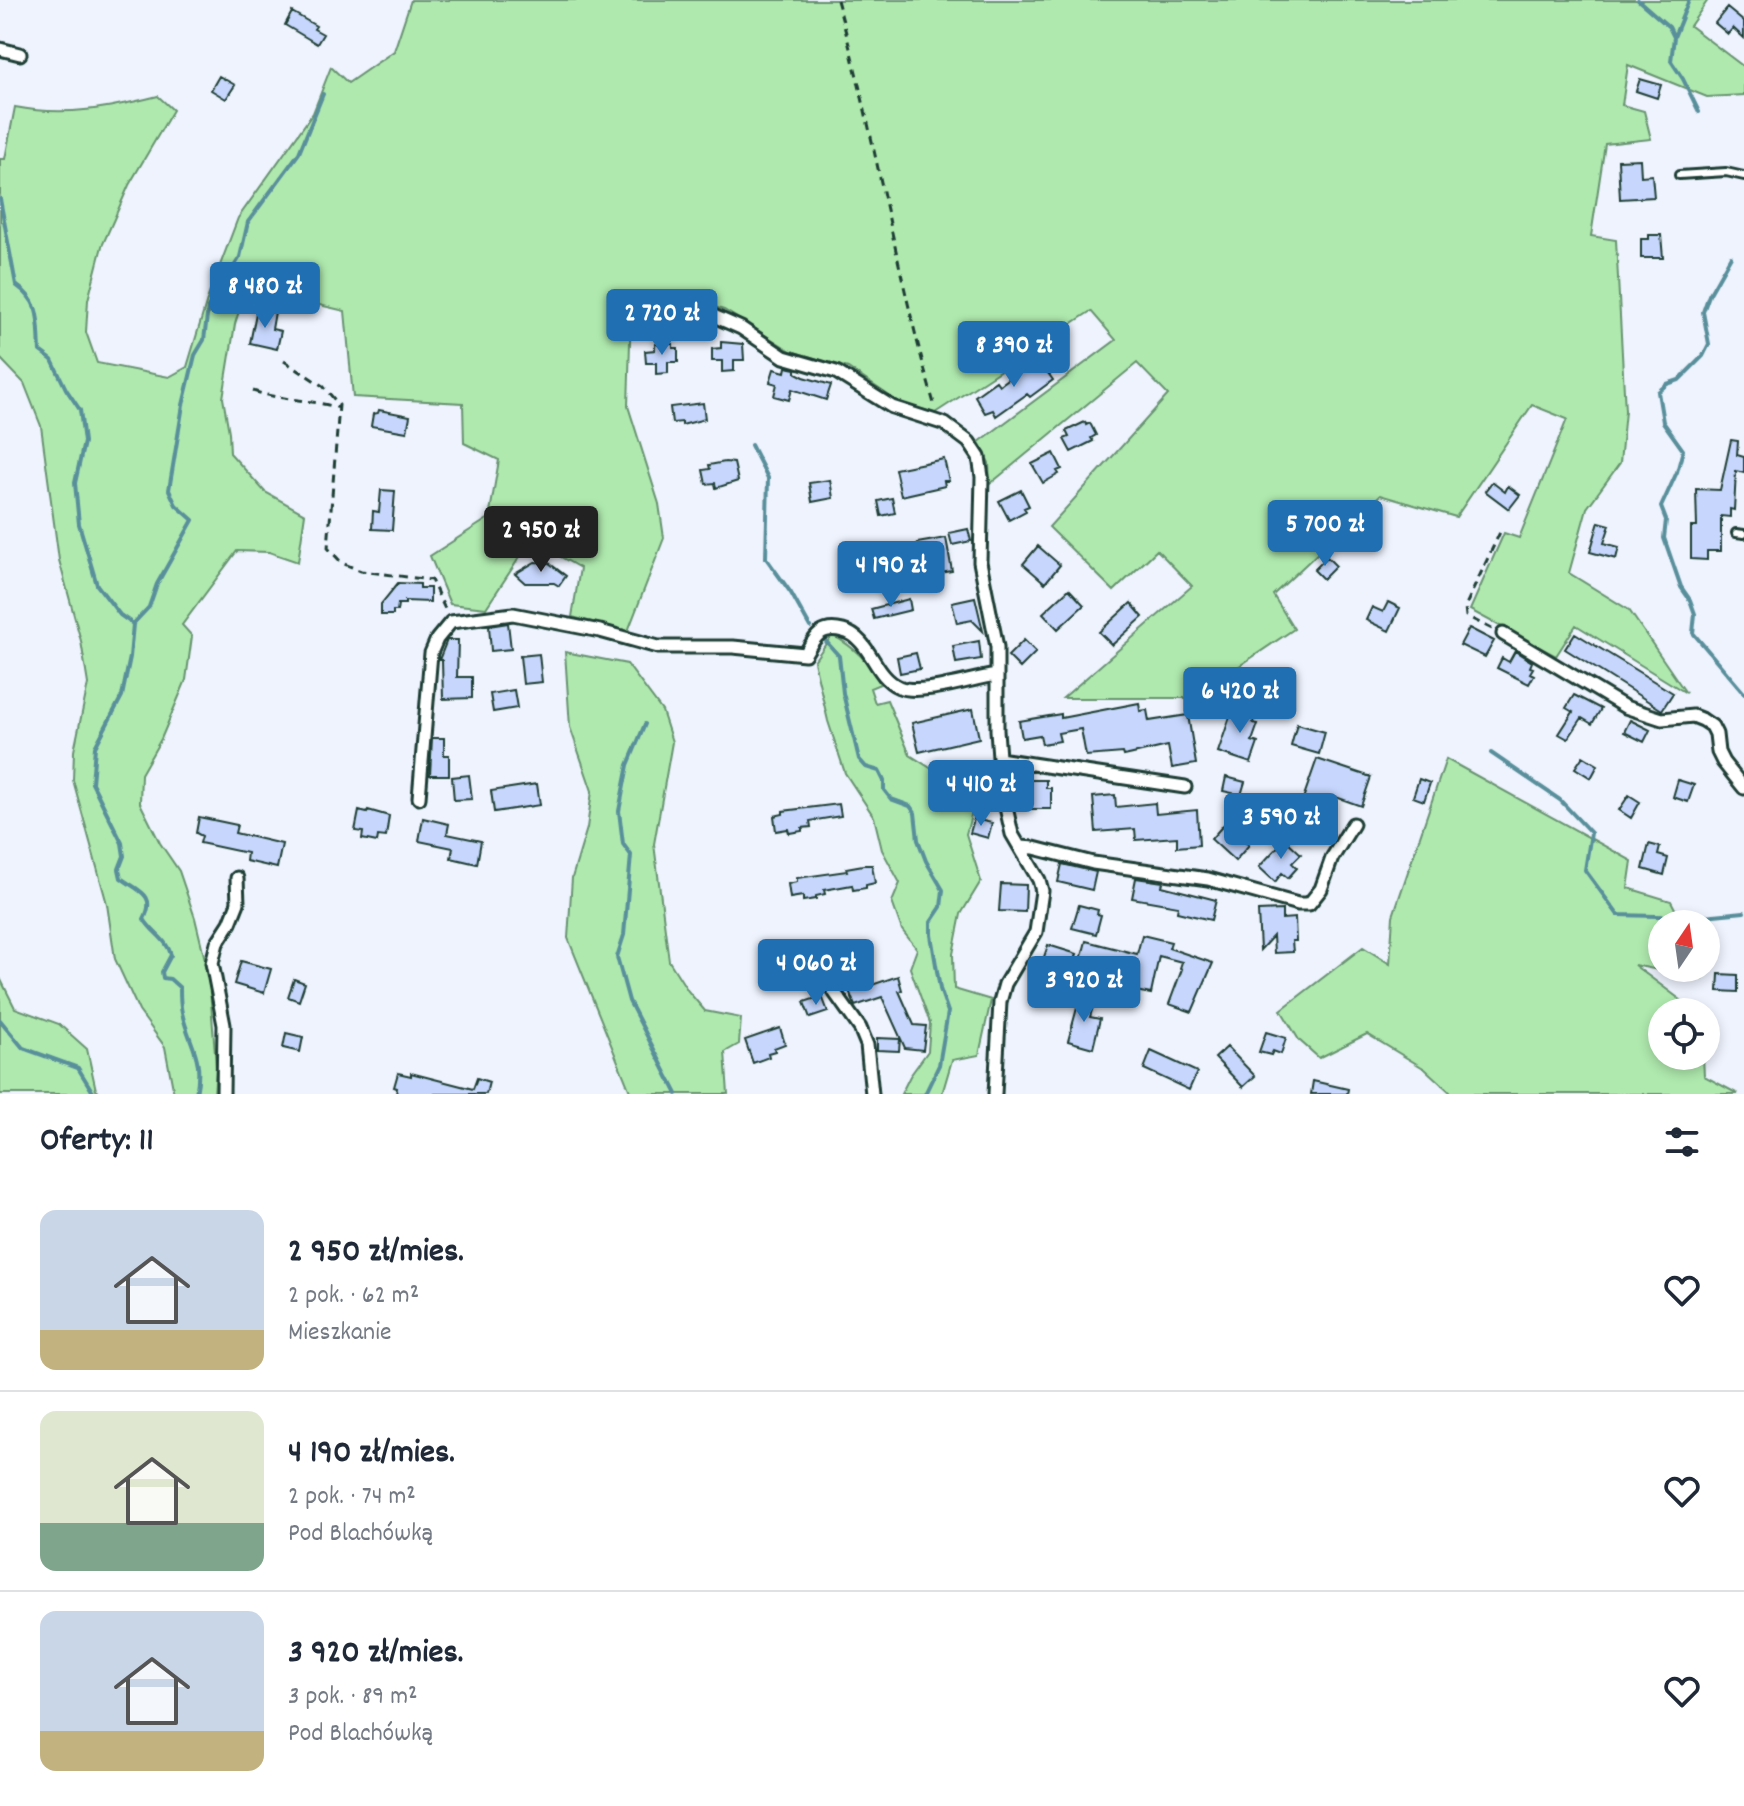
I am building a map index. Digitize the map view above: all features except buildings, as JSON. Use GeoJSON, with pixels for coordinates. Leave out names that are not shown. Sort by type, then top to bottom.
{"type":"FeatureCollection","features":[{"type":"Feature","properties":{"kind":"street"},"geometry":{"type":"LineString","coordinates":[[0,49],[20,54]]}},
{"type":"Feature","properties":{"kind":"street"},"geometry":{"type":"LineString","coordinates":[[672,309],[700,310],[741,328],[784,357],[836,372],[892,407],[945,424],[969,442],[979,457],[980,562],[995,633],[999,759],[1007,819],[1012,834],[1039,880],[1042,905],[1036,932],[1005,984],[1000,1002],[995,1094]]}},
{"type":"Feature","properties":{"kind":"street"},"geometry":{"type":"LineString","coordinates":[[419,798],[431,653],[437,639],[451,622],[513,614],[600,631],[658,647],[733,647],[805,654],[819,633],[825,629],[837,629],[850,633],[863,644],[884,675],[898,687],[926,688],[997,675]]}},
{"type":"Feature","properties":{"kind":"street"},"geometry":{"type":"LineString","coordinates":[[1503,634],[1625,707],[1662,719],[1693,716],[1703,720],[1712,726],[1723,762],[1744,788]]}},
{"type":"Feature","properties":{"kind":"street"},"geometry":{"type":"LineString","coordinates":[[999,759],[1185,787]]}},
{"type":"Feature","properties":{"kind":"street"},"geometry":{"type":"LineString","coordinates":[[1021,847],[1093,863],[1208,879],[1298,904],[1309,904],[1321,889],[1332,858],[1353,824]]}},
{"type":"Feature","properties":{"kind":"street"},"geometry":{"type":"LineString","coordinates":[[223,1094],[224,1025],[212,963],[217,943],[238,903],[237,878]]}},
{"type":"Feature","properties":{"kind":"street"},"geometry":{"type":"LineString","coordinates":[[823,976],[860,1028],[867,1045],[872,1094]]}},
{"type":"Feature","properties":{"kind":"lane"},"geometry":{"type":"LineString","coordinates":[[1679,175],[1726,172],[1744,176]]}},
{"type":"Feature","properties":{"kind":"path"},"geometry":{"type":"LineString","coordinates":[[837,0],[854,59],[935,406],[945,424]]}},
{"type":"Feature","properties":{"kind":"path"},"geometry":{"type":"LineString","coordinates":[[284,361],[323,386],[339,408],[328,548],[342,563],[361,571],[431,580],[451,622]]}},
{"type":"Feature","properties":{"kind":"path"},"geometry":{"type":"LineString","coordinates":[[253,391],[276,399],[321,402],[339,408]]}},
{"type":"Feature","properties":{"kind":"path"},"geometry":{"type":"LineString","coordinates":[[1501,530],[1465,607],[1466,616],[1477,624],[1503,634]]}},
{"type":"Feature","properties":{"kind":"green space"},"geometry":{"type":"Polygon","coordinates":[[[411,0],[1708,0],[1690,26],[1744,67],[1744,95],[1707,97],[1628,65],[1622,105],[1644,111],[1651,139],[1605,144],[1591,236],[1616,240],[1625,411],[1620,463],[1587,508],[1569,573],[1629,610],[1686,693],[1576,625],[1556,656],[1470,610],[1504,533],[1519,538],[1567,419],[1532,405],[1456,517],[1380,495],[1273,595],[1294,629],[1192,698],[1063,698],[1192,586],[1157,550],[1114,591],[1049,527],[1168,395],[1137,363],[990,484],[989,463],[979,442],[1116,340],[1091,311],[935,413],[900,403],[848,368],[791,351],[724,310],[688,299],[631,311],[628,406],[659,504],[664,538],[628,631],[572,617],[580,568],[531,540],[486,608],[450,604],[430,556],[489,518],[499,460],[464,443],[463,403],[353,397],[345,311],[298,300],[248,282],[235,324],[223,398],[230,453],[265,492],[305,514],[298,562],[269,552],[237,551],[182,625],[192,636],[186,680],[161,739],[141,774],[140,803],[160,843],[179,871],[195,918],[209,976],[216,1067],[214,1094],[174,1094],[165,1047],[139,1011],[115,959],[107,904],[73,780],[74,751],[88,684],[81,641],[59,560],[41,426],[24,383],[0,358],[0,159],[5,159],[15,107],[52,111],[87,110],[158,96],[173,110],[129,185],[102,246],[88,300],[86,332],[97,363],[169,377],[187,367],[208,297],[238,218],[313,113],[331,67],[348,83],[394,51],[411,0]]]}},
{"type":"Feature","properties":{"kind":"green space"},"geometry":{"type":"Polygon","coordinates":[[[832,635],[854,650],[871,669],[880,684],[870,688],[875,703],[887,700],[910,755],[976,797],[966,834],[981,881],[961,914],[953,954],[954,989],[991,1000],[979,1055],[952,1060],[942,1094],[901,1094],[928,1051],[930,1023],[910,968],[917,949],[902,930],[892,902],[900,883],[882,850],[874,817],[845,773],[828,721],[814,661],[832,635]]]}},
{"type":"Feature","properties":{"kind":"green space"},"geometry":{"type":"Polygon","coordinates":[[[565,652],[627,664],[662,711],[672,742],[654,844],[669,961],[705,1011],[741,1018],[739,1044],[725,1052],[728,1094],[631,1094],[568,938],[572,878],[587,828],[592,791],[570,727],[565,652]]]}},
{"type":"Feature","properties":{"kind":"green space"},"geometry":{"type":"Polygon","coordinates":[[[1446,759],[1632,861],[1628,888],[1671,901],[1676,910],[1648,910],[1648,968],[1634,965],[1648,975],[1648,982],[1657,982],[1678,998],[1648,998],[1648,1070],[1704,1070],[1704,1076],[1738,1094],[1452,1094],[1425,1069],[1367,1034],[1319,1058],[1299,1040],[1281,1010],[1363,947],[1390,964],[1393,916],[1446,759]]]}},
{"type":"Feature","properties":{"kind":"green space"},"geometry":{"type":"Polygon","coordinates":[[[0,978],[15,1008],[59,1024],[87,1049],[96,1090],[102,1094],[0,1094],[0,978]]]}},
{"type":"Feature","properties":{"kind":"waterway"},"geometry":{"type":"LineString","coordinates":[[1638,0],[1669,27],[1674,37],[1671,61],[1699,112]]}},
{"type":"Feature","properties":{"kind":"waterway"},"geometry":{"type":"LineString","coordinates":[[1674,37],[1689,0]]}},
{"type":"Feature","properties":{"kind":"waterway"},"geometry":{"type":"LineString","coordinates":[[196,1094],[197,1061],[182,1013],[180,988],[170,979],[163,978],[162,972],[171,955],[144,919],[147,898],[121,878],[122,843],[92,783],[95,747],[122,696],[133,624],[149,607],[157,584],[193,520],[176,505],[169,490],[183,405],[195,355],[204,340],[208,308],[240,257],[248,222],[299,153],[323,94]]}},
{"type":"Feature","properties":{"kind":"waterway"},"geometry":{"type":"LineString","coordinates":[[0,199],[16,285],[30,299],[37,314],[40,351],[52,360],[80,410],[84,442],[75,483],[79,524],[97,585],[120,615],[133,624]]}},
{"type":"Feature","properties":{"kind":"waterway"},"geometry":{"type":"LineString","coordinates":[[1731,256],[1703,312],[1709,344],[1703,356],[1679,380],[1667,384],[1658,392],[1663,422],[1683,450],[1661,507],[1666,520],[1664,538],[1681,587],[1695,614],[1693,633],[1744,693]]}},
{"type":"Feature","properties":{"kind":"waterway"},"geometry":{"type":"LineString","coordinates":[[751,445],[768,478],[766,558],[810,627]]}},
{"type":"Feature","properties":{"kind":"waterway"},"geometry":{"type":"LineString","coordinates":[[823,638],[839,656],[843,693],[859,759],[866,767],[879,771],[884,790],[891,799],[910,806],[915,813],[918,840],[943,890],[941,907],[931,922],[931,935],[940,989],[948,1012],[939,1065],[925,1094]]}},
{"type":"Feature","properties":{"kind":"waterway"},"geometry":{"type":"LineString","coordinates":[[645,724],[628,765],[619,811],[623,844],[631,855],[624,935],[617,957],[629,1001],[677,1094]]}},
{"type":"Feature","properties":{"kind":"waterway"},"geometry":{"type":"LineString","coordinates":[[1491,753],[1560,800],[1591,833],[1585,870],[1618,915],[1694,917],[1744,912]]}},
{"type":"Feature","properties":{"kind":"waterway"},"geometry":{"type":"LineString","coordinates":[[0,1020],[23,1048],[78,1068],[94,1094]]}}]}
